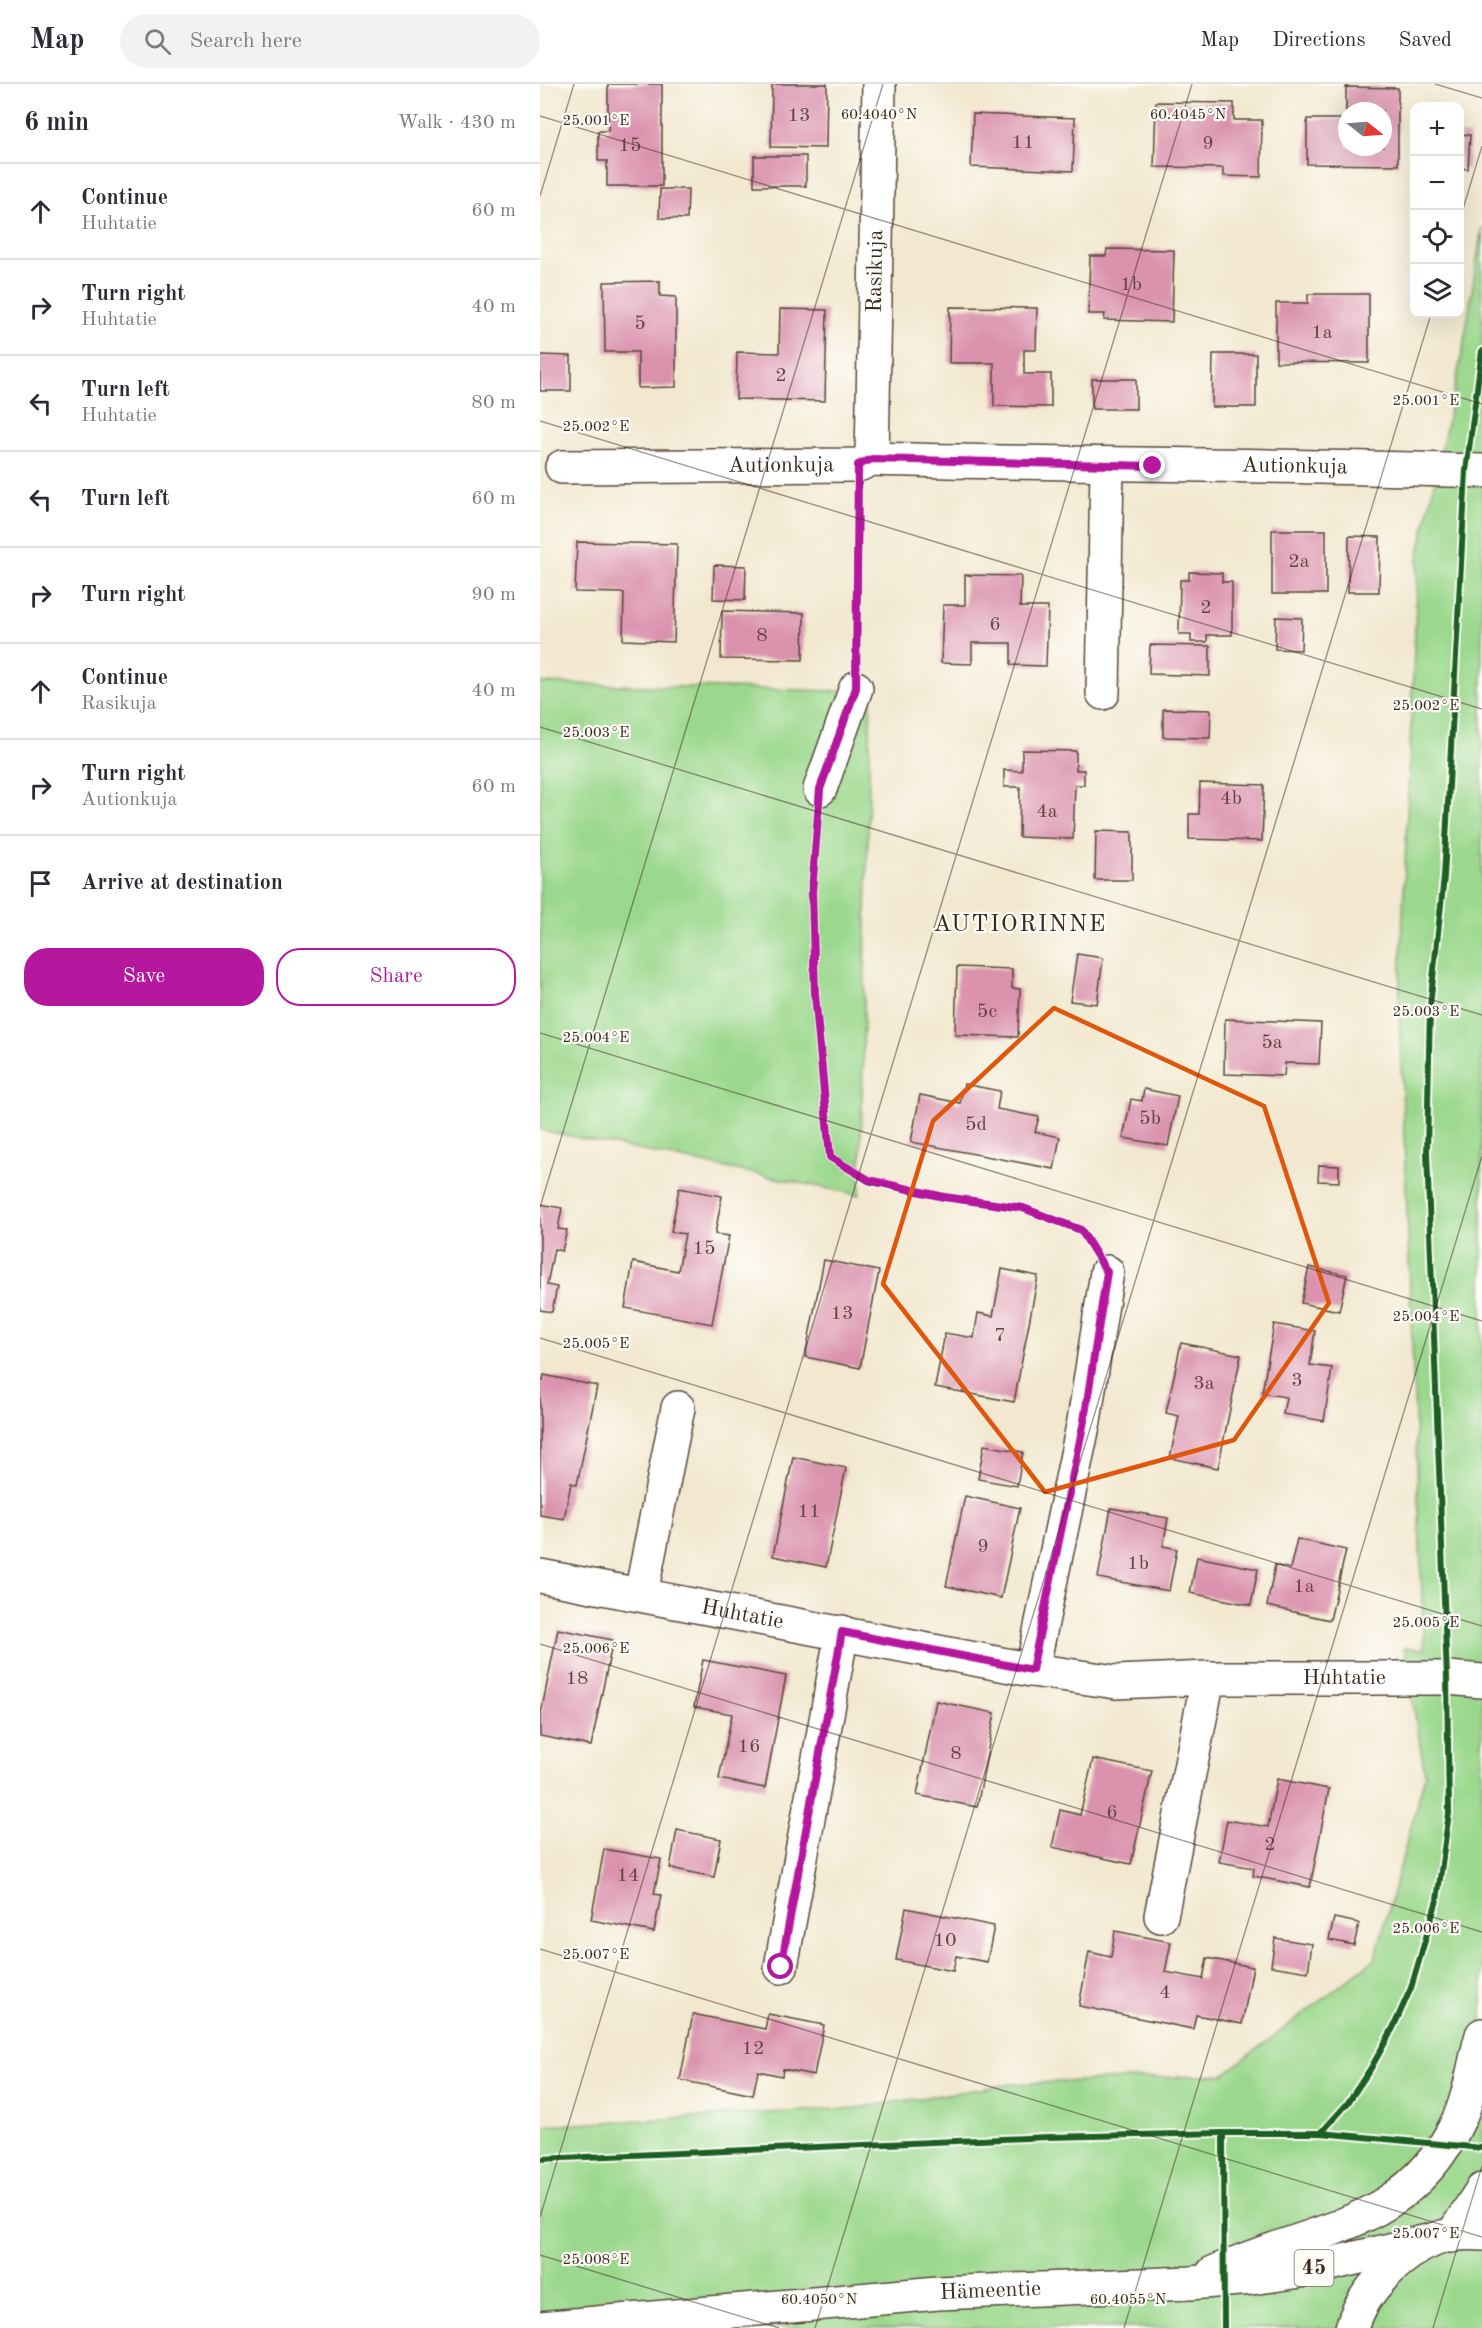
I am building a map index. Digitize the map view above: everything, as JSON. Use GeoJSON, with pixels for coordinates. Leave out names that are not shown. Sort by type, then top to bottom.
{"type":"FeatureCollection","features":[{"type":"Feature","properties":{"kind":"street","name":"Rasikuja"},"geometry":{"type":"LineString","coordinates":[[872,459],[879,84]]}},
{"type":"Feature","properties":{"kind":"street","name":"Autionkuja"},"geometry":{"type":"LineString","coordinates":[[562,467],[858,465],[872,459],[1107,465],[1356,466],[1482,471]]}},
{"type":"Feature","properties":{"kind":"street"},"geometry":{"type":"LineString","coordinates":[[1103,693],[1107,465]]}},
{"type":"Feature","properties":{"kind":"street"},"geometry":{"type":"LineString","coordinates":[[820,789],[856,688]]}},
{"type":"Feature","properties":{"kind":"street"},"geometry":{"type":"LineString","coordinates":[[1032,1670],[1084,1421],[1107,1272]]}},
{"type":"Feature","properties":{"kind":"street"},"geometry":{"type":"LineString","coordinates":[[641,1594],[678,1408]]}},
{"type":"Feature","properties":{"kind":"street","name":"Huhtatie"},"geometry":{"type":"LineString","coordinates":[[540,1576],[1032,1670],[1116,1682],[1208,1678],[1447,1678],[1482,1681]]}},
{"type":"Feature","properties":{"kind":"street"},"geometry":{"type":"LineString","coordinates":[[781,1967],[842,1632]]}},
{"type":"Feature","properties":{"kind":"street"},"geometry":{"type":"LineString","coordinates":[[1161,1916],[1208,1678]]}},
{"type":"Feature","properties":{"kind":"street"},"geometry":{"type":"LineString","coordinates":[[1190,2283],[1247,2257],[1354,2221],[1406,2190],[1430,2168],[1460,2117],[1482,2035]]}},
{"type":"Feature","properties":{"kind":"street"},"geometry":{"type":"LineString","coordinates":[[1352,2328],[1357,2311],[1389,2269],[1457,2236],[1482,2190]]}},
{"type":"Feature","properties":{"kind":"street","name":"Hämeentie"},"geometry":{"type":"LineString","coordinates":[[540,2328],[938,2292],[1190,2283],[1301,2271],[1457,2236]]}},
{"type":"Feature","properties":{"kind":"highlighted area"},"geometry":{"type":"Polygon","coordinates":[[[1054,1008],[1264,1106],[1329,1303],[1234,1440],[1045,1492],[883,1284],[933,1121],[1054,1008]]]}},
{"type":"Feature","properties":{"kind":"green space"},"geometry":{"type":"Polygon","coordinates":[[[1482,227],[1482,2328],[540,2328],[540,2126],[857,2108],[1012,2084],[1223,2075],[1375,1959],[1425,1775],[1404,1648],[1424,1649],[1399,1007],[1418,558],[1463,349],[1482,227]]]}},
{"type":"Feature","properties":{"kind":"green space"},"geometry":{"type":"Polygon","coordinates":[[[540,683],[871,692],[860,1195],[540,1130],[540,683]]]}},
{"type":"Feature","properties":{"kind":"building"},"geometry":{"type":"Polygon","coordinates":[[[608,84],[662,84],[662,186],[607,186],[607,161],[598,161],[598,131],[608,131],[608,84]]]}},
{"type":"Feature","properties":{"kind":"building"},"geometry":{"type":"Polygon","coordinates":[[[772,84],[827,84],[826,148],[771,147],[772,84]]]}},
{"type":"Feature","properties":{"kind":"building"},"geometry":{"type":"Polygon","coordinates":[[[1346,87],[1398,88],[1398,165],[1307,164],[1307,119],[1338,119],[1338,156],[1392,156],[1392,102],[1346,102],[1346,87]]]}},
{"type":"Feature","properties":{"kind":"building"},"geometry":{"type":"Polygon","coordinates":[[[1156,102],[1234,103],[1234,120],[1262,120],[1261,177],[1223,176],[1223,168],[1154,167],[1156,102]]]}},
{"type":"Feature","properties":{"kind":"building"},"geometry":{"type":"Polygon","coordinates":[[[973,114],[1075,118],[1073,171],[971,167],[973,114]]]}},
{"type":"Feature","properties":{"kind":"building"},"geometry":{"type":"Polygon","coordinates":[[[1464,134],[1470,135],[1468,169],[1464,168],[1464,134]]]}},
{"type":"Feature","properties":{"kind":"building"},"geometry":{"type":"Polygon","coordinates":[[[754,156],[806,156],[806,186],[754,186],[754,156]]]}},
{"type":"Feature","properties":{"kind":"building"},"geometry":{"type":"Polygon","coordinates":[[[660,189],[688,189],[687,219],[659,218],[660,189]]]}},
{"type":"Feature","properties":{"kind":"building"},"geometry":{"type":"Polygon","coordinates":[[[1107,249],[1174,250],[1172,322],[1104,320],[1105,314],[1088,314],[1090,256],[1106,256],[1107,249]]]}},
{"type":"Feature","properties":{"kind":"building"},"geometry":{"type":"Polygon","coordinates":[[[660,281],[660,296],[676,297],[676,387],[638,388],[638,352],[605,352],[604,282],[660,281]]]}},
{"type":"Feature","properties":{"kind":"building"},"geometry":{"type":"Polygon","coordinates":[[[1308,294],[1369,294],[1369,363],[1276,362],[1276,303],[1308,303],[1308,294]]]}},
{"type":"Feature","properties":{"kind":"building"},"geometry":{"type":"Polygon","coordinates":[[[950,307],[1037,308],[1036,350],[1024,350],[1024,374],[1051,374],[1051,407],[994,406],[994,363],[949,363],[950,307]]]}},
{"type":"Feature","properties":{"kind":"building"},"geometry":{"type":"Polygon","coordinates":[[[780,309],[827,310],[825,401],[736,399],[737,352],[779,353],[780,309]]]}},
{"type":"Feature","properties":{"kind":"building"},"geometry":{"type":"Polygon","coordinates":[[[1213,354],[1256,354],[1256,407],[1212,407],[1213,354]]]}},
{"type":"Feature","properties":{"kind":"building"},"geometry":{"type":"Polygon","coordinates":[[[540,355],[571,356],[571,391],[540,391],[540,355]]]}},
{"type":"Feature","properties":{"kind":"building"},"geometry":{"type":"Polygon","coordinates":[[[1092,379],[1136,379],[1136,409],[1092,409],[1092,379]]]}},
{"type":"Feature","properties":{"kind":"building"},"geometry":{"type":"Polygon","coordinates":[[[1272,530],[1326,530],[1326,594],[1272,594],[1272,530]]]}},
{"type":"Feature","properties":{"kind":"building"},"geometry":{"type":"Polygon","coordinates":[[[1349,536],[1380,537],[1379,592],[1348,592],[1349,536]]]}},
{"type":"Feature","properties":{"kind":"building"},"geometry":{"type":"Polygon","coordinates":[[[577,542],[677,544],[674,642],[623,640],[624,593],[575,592],[577,542]]]}},
{"type":"Feature","properties":{"kind":"building"},"geometry":{"type":"Polygon","coordinates":[[[714,565],[746,566],[745,600],[713,599],[714,565]]]}},
{"type":"Feature","properties":{"kind":"building"},"geometry":{"type":"Polygon","coordinates":[[[1189,572],[1222,573],[1222,582],[1232,582],[1232,635],[1207,635],[1207,642],[1191,642],[1191,634],[1179,634],[1180,580],[1189,580],[1189,572]]]}},
{"type":"Feature","properties":{"kind":"building"},"geometry":{"type":"Polygon","coordinates":[[[965,575],[1021,576],[1020,607],[1048,607],[1046,666],[1011,665],[1011,643],[972,643],[972,664],[941,663],[943,605],[965,605],[965,575]]]}},
{"type":"Feature","properties":{"kind":"building"},"geometry":{"type":"Polygon","coordinates":[[[722,611],[804,613],[803,660],[721,659],[722,611]]]}},
{"type":"Feature","properties":{"kind":"building"},"geometry":{"type":"Polygon","coordinates":[[[1276,617],[1302,618],[1301,650],[1275,649],[1276,617]]]}},
{"type":"Feature","properties":{"kind":"building"},"geometry":{"type":"Polygon","coordinates":[[[1150,645],[1210,646],[1210,676],[1149,674],[1150,645]]]}},
{"type":"Feature","properties":{"kind":"building"},"geometry":{"type":"Polygon","coordinates":[[[1163,709],[1211,710],[1210,738],[1163,737],[1163,709]]]}},
{"type":"Feature","properties":{"kind":"building"},"geometry":{"type":"Polygon","coordinates":[[[1022,750],[1076,751],[1076,770],[1084,770],[1084,785],[1075,785],[1073,839],[1019,837],[1020,787],[1004,787],[1004,770],[1022,771],[1022,750]]]}},
{"type":"Feature","properties":{"kind":"building"},"geometry":{"type":"Polygon","coordinates":[[[1200,783],[1264,785],[1262,841],[1189,839],[1189,814],[1199,814],[1200,783]]]}},
{"type":"Feature","properties":{"kind":"building"},"geometry":{"type":"Polygon","coordinates":[[[1096,831],[1132,832],[1132,880],[1095,880],[1096,831]]]}},
{"type":"Feature","properties":{"kind":"building"},"geometry":{"type":"Polygon","coordinates":[[[1077,954],[1103,958],[1097,1004],[1070,1001],[1077,954]]]}},
{"type":"Feature","properties":{"kind":"building"},"geometry":{"type":"Polygon","coordinates":[[[957,967],[1012,969],[1012,988],[1020,989],[1018,1037],[955,1035],[957,967]]]}},
{"type":"Feature","properties":{"kind":"building"},"geometry":{"type":"Polygon","coordinates":[[[1225,1019],[1321,1023],[1319,1064],[1285,1063],[1284,1076],[1224,1074],[1225,1019]]]}},
{"type":"Feature","properties":{"kind":"building"},"geometry":{"type":"Polygon","coordinates":[[[964,1084],[1000,1091],[997,1109],[1039,1117],[1035,1132],[1060,1137],[1054,1169],[911,1142],[920,1095],[960,1103],[964,1084]]]}},
{"type":"Feature","properties":{"kind":"building"},"geometry":{"type":"Polygon","coordinates":[[[1144,1089],[1178,1096],[1168,1146],[1123,1138],[1131,1099],[1142,1101],[1144,1089]]]}},
{"type":"Feature","properties":{"kind":"building"},"geometry":{"type":"Polygon","coordinates":[[[1319,1165],[1339,1166],[1339,1182],[1318,1181],[1319,1165]]]}},
{"type":"Feature","properties":{"kind":"building"},"geometry":{"type":"Polygon","coordinates":[[[679,1188],[722,1196],[715,1234],[729,1236],[712,1324],[625,1308],[633,1262],[678,1271],[685,1234],[671,1232],[679,1188]]]}},
{"type":"Feature","properties":{"kind":"building"},"geometry":{"type":"Polygon","coordinates":[[[540,1204],[562,1208],[558,1229],[567,1230],[562,1251],[554,1249],[547,1285],[557,1287],[552,1312],[540,1310],[540,1204]]]}},
{"type":"Feature","properties":{"kind":"building"},"geometry":{"type":"Polygon","coordinates":[[[824,1260],[879,1271],[860,1368],[805,1357],[824,1260]]]}},
{"type":"Feature","properties":{"kind":"building"},"geometry":{"type":"Polygon","coordinates":[[[1309,1267],[1347,1275],[1339,1311],[1301,1303],[1309,1267]]]}},
{"type":"Feature","properties":{"kind":"building"},"geometry":{"type":"Polygon","coordinates":[[[1002,1269],[1038,1276],[1014,1402],[935,1387],[945,1333],[974,1338],[978,1313],[993,1316],[1002,1269]]]}},
{"type":"Feature","properties":{"kind":"building"},"geometry":{"type":"Polygon","coordinates":[[[1274,1324],[1315,1331],[1310,1365],[1332,1368],[1324,1421],[1283,1414],[1286,1397],[1262,1393],[1274,1324]]]}},
{"type":"Feature","properties":{"kind":"building"},"geometry":{"type":"Polygon","coordinates":[[[1181,1343],[1241,1355],[1218,1468],[1170,1458],[1179,1416],[1166,1413],[1181,1343]]]}},
{"type":"Feature","properties":{"kind":"building"},"geometry":{"type":"Polygon","coordinates":[[[544,1375],[597,1386],[577,1485],[571,1483],[564,1519],[540,1515],[540,1380],[543,1381],[544,1375]]]}},
{"type":"Feature","properties":{"kind":"building"},"geometry":{"type":"Polygon","coordinates":[[[984,1445],[1023,1452],[1017,1486],[978,1479],[984,1445]]]}},
{"type":"Feature","properties":{"kind":"building"},"geometry":{"type":"Polygon","coordinates":[[[793,1457],[846,1468],[826,1567],[773,1556],[793,1457]]]}},
{"type":"Feature","properties":{"kind":"building"},"geometry":{"type":"Polygon","coordinates":[[[965,1496],[1020,1508],[1001,1598],[946,1586],[965,1496]]]}},
{"type":"Feature","properties":{"kind":"building"},"geometry":{"type":"Polygon","coordinates":[[[1111,1508],[1168,1518],[1163,1546],[1177,1549],[1169,1591],[1098,1578],[1111,1508]]]}},
{"type":"Feature","properties":{"kind":"building"},"geometry":{"type":"Polygon","coordinates":[[[1297,1539],[1346,1550],[1330,1620],[1267,1606],[1275,1565],[1290,1569],[1297,1539]]]}},
{"type":"Feature","properties":{"kind":"building"},"geometry":{"type":"Polygon","coordinates":[[[1197,1557],[1258,1569],[1251,1605],[1190,1593],[1197,1557]]]}},
{"type":"Feature","properties":{"kind":"building"},"geometry":{"type":"Polygon","coordinates":[[[558,1629],[613,1640],[591,1746],[540,1736],[540,1718],[558,1629]]]}},
{"type":"Feature","properties":{"kind":"building"},"geometry":{"type":"Polygon","coordinates":[[[703,1660],[786,1676],[765,1788],[719,1779],[732,1714],[694,1707],[703,1660]]]}},
{"type":"Feature","properties":{"kind":"building"},"geometry":{"type":"Polygon","coordinates":[[[936,1701],[995,1713],[977,1807],[917,1795],[936,1701]]]}},
{"type":"Feature","properties":{"kind":"building"},"geometry":{"type":"Polygon","coordinates":[[[1093,1759],[1152,1771],[1131,1864],[1052,1847],[1060,1810],[1080,1815],[1093,1759]]]}},
{"type":"Feature","properties":{"kind":"building"},"geometry":{"type":"Polygon","coordinates":[[[1277,1779],[1329,1789],[1310,1887],[1253,1876],[1254,1868],[1219,1862],[1227,1820],[1268,1827],[1277,1779]]]}},
{"type":"Feature","properties":{"kind":"building"},"geometry":{"type":"Polygon","coordinates":[[[677,1830],[721,1839],[714,1877],[670,1868],[677,1830]]]}},
{"type":"Feature","properties":{"kind":"building"},"geometry":{"type":"Polygon","coordinates":[[[604,1849],[661,1859],[654,1894],[661,1895],[654,1932],[591,1920],[604,1849]]]}},
{"type":"Feature","properties":{"kind":"building"},"geometry":{"type":"Polygon","coordinates":[[[906,1908],[994,1926],[987,1962],[956,1956],[953,1971],[896,1960],[906,1908]]]}},
{"type":"Feature","properties":{"kind":"building"},"geometry":{"type":"Polygon","coordinates":[[[1334,1918],[1359,1923],[1354,1945],[1329,1940],[1334,1918]]]}},
{"type":"Feature","properties":{"kind":"building"},"geometry":{"type":"Polygon","coordinates":[[[1115,1931],[1171,1942],[1165,1972],[1203,1979],[1207,1958],[1253,1967],[1242,2024],[1196,2015],[1193,2029],[1079,2006],[1089,1952],[1111,1957],[1115,1931]]]}},
{"type":"Feature","properties":{"kind":"building"},"geometry":{"type":"Polygon","coordinates":[[[1275,1938],[1312,1944],[1308,1972],[1271,1966],[1275,1938]]]}},
{"type":"Feature","properties":{"kind":"building"},"geometry":{"type":"Polygon","coordinates":[[[693,2014],[765,2029],[768,2014],[824,2025],[814,2075],[783,2069],[782,2076],[758,2071],[753,2095],[680,2080],[693,2014]]]}},
{"type":"Feature","properties":{"kind":"cycle path"},"geometry":{"type":"LineString","coordinates":[[1321,2133],[1347,2104],[1371,2068],[1411,1988],[1437,1900],[1449,1813],[1447,1678],[1427,1153],[1430,1006],[1444,877],[1466,471],[1482,351]]}},
{"type":"Feature","properties":{"kind":"cycle path"},"geometry":{"type":"LineString","coordinates":[[858,465],[856,688],[820,789],[812,892],[815,994],[830,1157],[869,1181],[944,1197],[1023,1208],[1081,1230],[1107,1272]]}},
{"type":"Feature","properties":{"kind":"cycle path"},"geometry":{"type":"LineString","coordinates":[[1223,2133],[1224,2328]]}},
{"type":"Feature","properties":{"kind":"cycle path"},"geometry":{"type":"LineString","coordinates":[[540,2159],[1049,2137],[1223,2133],[1321,2133],[1482,2148]]}},
{"type":"Feature","properties":{"kind":"district","name":"AUTIORINNE"},"geometry":{"type":"Point","coordinates":[1020,925]}},
{"type":"Feature","properties":{"kind":"route"},"geometry":{"type":"LineString","coordinates":[[781,1967],[842,1632],[1032,1670],[1084,1421],[1107,1272],[1081,1230],[1023,1208],[944,1197],[869,1180],[830,1157],[815,994],[812,892],[820,789],[856,688],[858,465],[872,459],[1153,466]]}}]}
